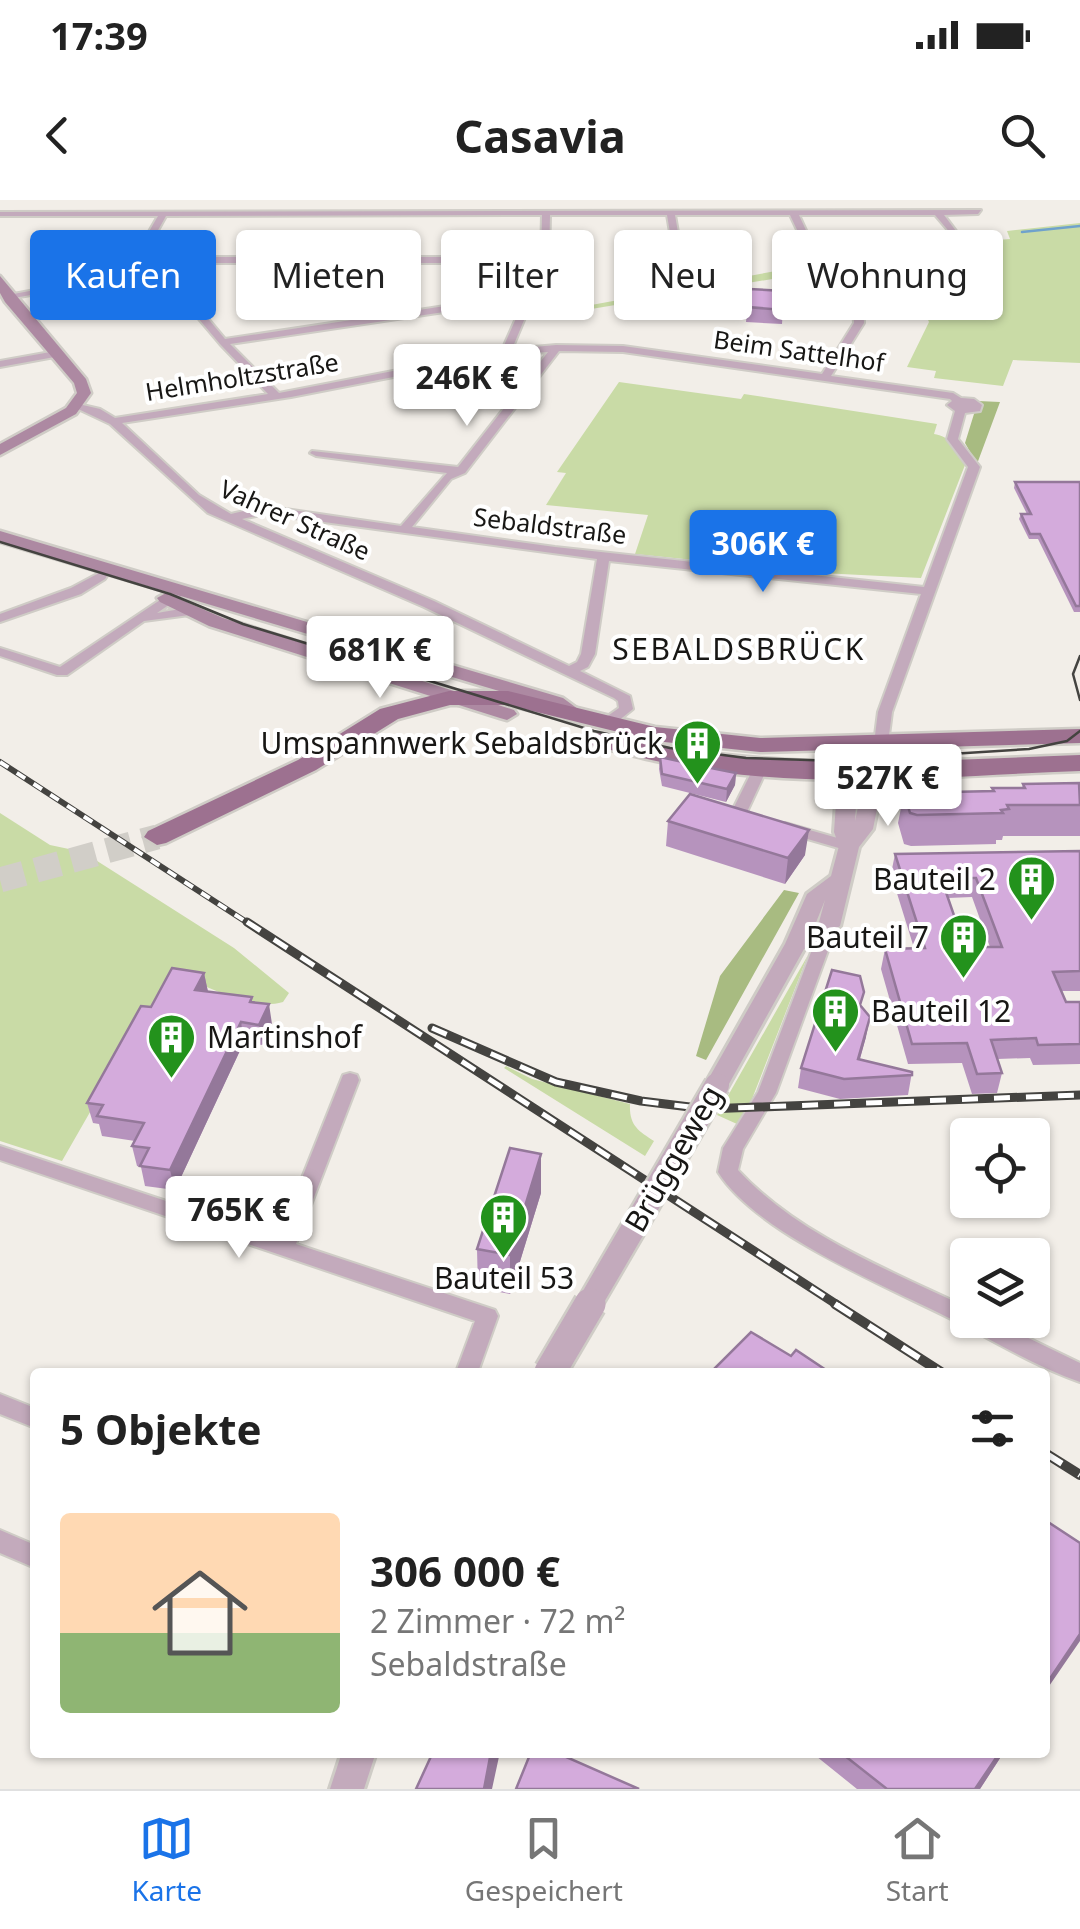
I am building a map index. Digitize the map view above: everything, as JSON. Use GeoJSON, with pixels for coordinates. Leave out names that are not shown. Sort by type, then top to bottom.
{"type":"FeatureCollection","features":[{"type":"Feature","properties":{"kind":"main road"},"geometry":{"type":"LineString","coordinates":[[0,280],[8,296],[81,382],[84,393],[78,404],[0,450]]}},
{"type":"Feature","properties":{"kind":"main road"},"geometry":{"type":"LineString","coordinates":[[0,536],[175,594],[192,611],[326,658],[449,698],[702,766],[848,774],[1080,762]]}},
{"type":"Feature","properties":{"kind":"main road"},"geometry":{"type":"LineString","coordinates":[[0,544],[101,576],[556,702],[576,715]]}},
{"type":"Feature","properties":{"kind":"main road"},"geometry":{"type":"LineString","coordinates":[[326,658],[336,668],[396,687],[399,698],[389,714]]}},
{"type":"Feature","properties":{"kind":"main road"},"geometry":{"type":"LineString","coordinates":[[431,666],[448,686],[449,698]]}},
{"type":"Feature","properties":{"kind":"main road"},"geometry":{"type":"LineString","coordinates":[[507,714],[430,715],[390,730],[249,804],[158,837],[307,765],[389,714],[449,698],[508,698],[655,734],[744,744],[1080,736]]}},
{"type":"Feature","properties":{"kind":"main road"},"geometry":{"type":"LineString","coordinates":[[430,715],[449,698]]}},
{"type":"Feature","properties":{"kind":"street"},"geometry":{"type":"LineString","coordinates":[[0,214],[978,212]]}},
{"type":"Feature","properties":{"kind":"street"},"geometry":{"type":"LineString","coordinates":[[154,230],[163,214]]}},
{"type":"Feature","properties":{"kind":"street"},"geometry":{"type":"LineString","coordinates":[[546,214],[546,230]]}},
{"type":"Feature","properties":{"kind":"street"},"geometry":{"type":"LineString","coordinates":[[671,214],[674,230]]}},
{"type":"Feature","properties":{"kind":"street"},"geometry":{"type":"LineString","coordinates":[[794,214],[811,250],[852,294],[858,308],[859,323],[825,378]]}},
{"type":"Feature","properties":{"kind":"street"},"geometry":{"type":"LineString","coordinates":[[939,214],[951,230]]}},
{"type":"Feature","properties":{"kind":"street"},"geometry":{"type":"LineString","coordinates":[[216,260],[441,260]]}},
{"type":"Feature","properties":{"kind":"street"},"geometry":{"type":"LineString","coordinates":[[8,296],[30,292]]}},
{"type":"Feature","properties":{"kind":"street"},"geometry":{"type":"LineString","coordinates":[[222,342],[441,309]]}},
{"type":"Feature","properties":{"kind":"street"},"geometry":{"type":"LineString","coordinates":[[204,320],[276,396]]}},
{"type":"Feature","properties":{"kind":"street"},"geometry":{"type":"LineString","coordinates":[[506,352],[520,320]]}},
{"type":"Feature","properties":{"kind":"street"},"geometry":{"type":"LineString","coordinates":[[404,528],[447,478],[461,471],[556,348]]}},
{"type":"Feature","properties":{"kind":"street","name":"Beim Sattelhof"},"geometry":{"type":"LineString","coordinates":[[556,348],[624,349],[953,396],[959,406],[952,438],[974,467],[928,592]]}},
{"type":"Feature","properties":{"kind":"street","name":"Helmholtzstraße"},"geometry":{"type":"LineString","coordinates":[[114,421],[276,396],[506,352],[556,348]]}},
{"type":"Feature","properties":{"kind":"street"},"geometry":{"type":"LineString","coordinates":[[0,364],[56,354]]}},
{"type":"Feature","properties":{"kind":"street","name":"Vahrer Straße"},"geometry":{"type":"LineString","coordinates":[[78,404],[94,408],[114,421],[182,489],[228,518],[429,604],[626,699],[626,709],[607,723]]}},
{"type":"Feature","properties":{"kind":"street"},"geometry":{"type":"LineString","coordinates":[[316,453],[461,471]]}},
{"type":"Feature","properties":{"kind":"street","name":"Sebaldstraße"},"geometry":{"type":"LineString","coordinates":[[228,518],[265,510],[604,556],[928,592]]}},
{"type":"Feature","properties":{"kind":"street"},"geometry":{"type":"LineString","coordinates":[[570,671],[583,664],[588,654],[604,556]]}},
{"type":"Feature","properties":{"kind":"street"},"geometry":{"type":"LineString","coordinates":[[0,618],[76,592],[101,576]]}},
{"type":"Feature","properties":{"kind":"street"},"geometry":{"type":"LineString","coordinates":[[876,740],[928,592]]}},
{"type":"Feature","properties":{"kind":"street"},"geometry":{"type":"LineString","coordinates":[[0,652],[62,672],[175,594]]}},
{"type":"Feature","properties":{"kind":"street"},"geometry":{"type":"LineString","coordinates":[[142,618],[192,611]]}},
{"type":"Feature","properties":{"kind":"street","name":"Brüggeweg"},"geometry":{"type":"LineString","coordinates":[[829,926],[849,846],[863,829],[876,773],[876,740]]}},
{"type":"Feature","properties":{"kind":"street","name":"Brüggeweg"},"geometry":{"type":"LineString","coordinates":[[849,846],[844,832],[848,774],[876,740]]}},
{"type":"Feature","properties":{"kind":"street"},"geometry":{"type":"LineString","coordinates":[[759,772],[736,817],[849,846]]}},
{"type":"Feature","properties":{"kind":"street","name":"Brüggeweg"},"geometry":{"type":"LineString","coordinates":[[552,1368],[717,1086],[796,944],[817,894],[841,879]]}},
{"type":"Feature","properties":{"kind":"street"},"geometry":{"type":"LineString","coordinates":[[796,944],[829,926]]}},
{"type":"Feature","properties":{"kind":"street"},"geometry":{"type":"LineString","coordinates":[[829,926],[767,1093],[733,1148],[728,1172],[737,1186],[805,1230],[871,1270],[950,1310]]}},
{"type":"Feature","properties":{"kind":"street"},"geometry":{"type":"LineString","coordinates":[[284,1249],[350,1080]]}},
{"type":"Feature","properties":{"kind":"street"},"geometry":{"type":"LineString","coordinates":[[0,1154],[487,1316],[468,1368]]}},
{"type":"Feature","properties":{"kind":"street"},"geometry":{"type":"LineString","coordinates":[[1008,1338],[1080,1373]]}},
{"type":"Feature","properties":{"kind":"street"},"geometry":{"type":"LineString","coordinates":[[0,1404],[30,1416]]}},
{"type":"Feature","properties":{"kind":"street"},"geometry":{"type":"LineString","coordinates":[[0,1542],[30,1554]]}},
{"type":"Feature","properties":{"kind":"street"},"geometry":{"type":"LineString","coordinates":[[347,1789],[356,1758]]}},
{"type":"Feature","properties":{"kind":"green space"},"geometry":{"type":"Polygon","coordinates":[[[1080,223],[1080,363],[1013,360],[1003,386],[934,378],[936,371],[907,367],[928,320],[1003,320],[1003,240],[1010,239],[1007,231],[1080,223]]]}},
{"type":"Feature","properties":{"kind":"green space"},"geometry":{"type":"Polygon","coordinates":[[[772,272],[772,279],[752,282],[752,275],[772,272]]]}},
{"type":"Feature","properties":{"kind":"green space"},"geometry":{"type":"Polygon","coordinates":[[[614,301],[614,305],[594,309],[594,305],[614,301]]]}},
{"type":"Feature","properties":{"kind":"green space"},"geometry":{"type":"Polygon","coordinates":[[[619,382],[741,399],[744,394],[937,424],[934,434],[955,444],[965,465],[921,578],[821,573],[635,554],[648,515],[546,505],[566,473],[557,472],[619,382]]]}},
{"type":"Feature","properties":{"kind":"green space"},"geometry":{"type":"Polygon","coordinates":[[[978,401],[1000,402],[977,464],[965,443],[978,401]]]}},
{"type":"Feature","properties":{"kind":"green space"},"geometry":{"type":"Polygon","coordinates":[[[0,813],[50,845],[83,852],[234,948],[289,993],[283,1002],[254,1003],[168,976],[62,1161],[0,1141],[0,813]]]}},
{"type":"Feature","properties":{"kind":"green space"},"geometry":{"type":"Polygon","coordinates":[[[784,890],[799,893],[706,1060],[696,1056],[720,976],[784,890]]]}},
{"type":"Feature","properties":{"kind":"green space"},"geometry":{"type":"Polygon","coordinates":[[[808,955],[752,1099],[737,1124],[717,1115],[808,955]]]}},
{"type":"Feature","properties":{"kind":"green space"},"geometry":{"type":"Polygon","coordinates":[[[506,1066],[532,1079],[630,1104],[636,1127],[654,1141],[645,1156],[506,1066]]]}},
{"type":"Feature","properties":{"kind":"building"},"geometry":{"type":"Polygon","coordinates":[[[752,289],[772,290],[772,309],[752,307],[752,289]]]}},
{"type":"Feature","properties":{"kind":"building"},"geometry":{"type":"Polygon","coordinates":[[[1015,482],[1080,482],[1080,606],[1076,606],[1040,534],[1030,534],[1021,514],[1031,514],[1015,482]]]}},
{"type":"Feature","properties":{"kind":"building"},"geometry":{"type":"Polygon","coordinates":[[[660,757],[736,773],[727,789],[662,774],[660,757]]]}},
{"type":"Feature","properties":{"kind":"building"},"geometry":{"type":"Polygon","coordinates":[[[1079,783],[1080,805],[1007,805],[1009,809],[1001,810],[1003,813],[917,815],[910,813],[904,793],[994,791],[992,788],[1025,788],[1023,784],[1079,783]]]}},
{"type":"Feature","properties":{"kind":"building"},"geometry":{"type":"Polygon","coordinates":[[[690,794],[809,830],[788,858],[668,821],[690,794]]]}},
{"type":"Feature","properties":{"kind":"building"},"geometry":{"type":"Polygon","coordinates":[[[1080,851],[1080,971],[1053,972],[1066,1002],[1080,1002],[1080,1044],[1038,1045],[1036,1038],[991,1040],[1002,1073],[977,1074],[967,1043],[912,1044],[885,949],[925,948],[895,854],[1080,851]],[[941,878],[965,947],[1002,947],[976,878],[941,878]]]}},
{"type":"Feature","properties":{"kind":"building","name":"Martinshof"},"geometry":{"type":"Polygon","coordinates":[[[172,968],[204,973],[195,990],[252,997],[250,1002],[269,1004],[259,1025],[241,1022],[170,1170],[140,1166],[149,1148],[132,1146],[144,1123],[97,1116],[103,1105],[87,1103],[141,1006],[151,1007],[172,968]]]}},
{"type":"Feature","properties":{"kind":"building","name":"Bauteil 12"},"geometry":{"type":"Polygon","coordinates":[[[832,970],[860,976],[864,992],[860,1005],[870,1017],[858,1059],[912,1075],[844,1079],[801,1068],[832,970]]]}},
{"type":"Feature","properties":{"kind":"building"},"geometry":{"type":"Polygon","coordinates":[[[510,1148],[541,1154],[510,1255],[477,1249],[510,1148]]]}},
{"type":"Feature","properties":{"kind":"building"},"geometry":{"type":"Polygon","coordinates":[[[751,1332],[791,1356],[796,1350],[823,1368],[715,1368],[751,1332]]]}},
{"type":"Feature","properties":{"kind":"building"},"geometry":{"type":"Polygon","coordinates":[[[1050,1523],[1080,1543],[1080,1634],[1050,1679],[1050,1523]]]}},
{"type":"Feature","properties":{"kind":"building"},"geometry":{"type":"Polygon","coordinates":[[[430,1758],[490,1758],[484,1789],[416,1789],[430,1758]]]}},
{"type":"Feature","properties":{"kind":"building"},"geometry":{"type":"Polygon","coordinates":[[[529,1758],[569,1758],[639,1789],[516,1789],[529,1758]]]}},
{"type":"Feature","properties":{"kind":"building"},"geometry":{"type":"Polygon","coordinates":[[[848,1758],[996,1758],[975,1789],[887,1789],[848,1758]]]}},
{"type":"Feature","properties":{"kind":"waterway"},"geometry":{"type":"LineString","coordinates":[[1022,232],[1080,226]]}},
{"type":"Feature","properties":{"kind":"tunnel"},"geometry":{"type":"LineString","coordinates":[[0,880],[157,837]]}},
{"type":"Feature","properties":{"kind":"tram line"},"geometry":{"type":"LineString","coordinates":[[0,542],[170,594],[243,624],[594,731],[670,748],[746,758],[839,761],[1029,749],[1067,741],[1080,731]]}},
{"type":"Feature","properties":{"kind":"tram line"},"geometry":{"type":"LineString","coordinates":[[1080,656],[1073,674],[1080,700]]}},
{"type":"Feature","properties":{"kind":"railway"},"geometry":{"type":"LineString","coordinates":[[0,762],[251,925]]}},
{"type":"Feature","properties":{"kind":"railway"},"geometry":{"type":"LineString","coordinates":[[247,922],[839,1306]]}},
{"type":"Feature","properties":{"kind":"railway"},"geometry":{"type":"LineString","coordinates":[[432,1028],[556,1082],[641,1101],[706,1109],[1080,1095]]}},
{"type":"Feature","properties":{"kind":"railway"},"geometry":{"type":"LineString","coordinates":[[835,1304],[935,1368]]}},
{"type":"Feature","properties":{"kind":"railway"},"geometry":{"type":"LineString","coordinates":[[1050,1456],[1080,1475]]}},
{"type":"Feature","properties":{"kind":"place","name":"Umspannwerk Sebaldsbrück"},"geometry":{"type":"Point","coordinates":[698,786]}},
{"type":"Feature","properties":{"kind":"place","name":"Bauteil 2"},"geometry":{"type":"Point","coordinates":[1031,922]}},
{"type":"Feature","properties":{"kind":"place","name":"Bauteil 7"},"geometry":{"type":"Point","coordinates":[964,980]}},
{"type":"Feature","properties":{"kind":"place","name":"Bauteil 12"},"geometry":{"type":"Point","coordinates":[836,1054]}},
{"type":"Feature","properties":{"kind":"place","name":"Martinshof"},"geometry":{"type":"Point","coordinates":[172,1080]}},
{"type":"Feature","properties":{"kind":"place","name":"Bauteil 53"},"geometry":{"type":"Point","coordinates":[504,1260]}},
{"type":"Feature","properties":{"kind":"district","name":"SEBALDSBRÜCK"},"geometry":{"type":"Point","coordinates":[739,650]}}]}
